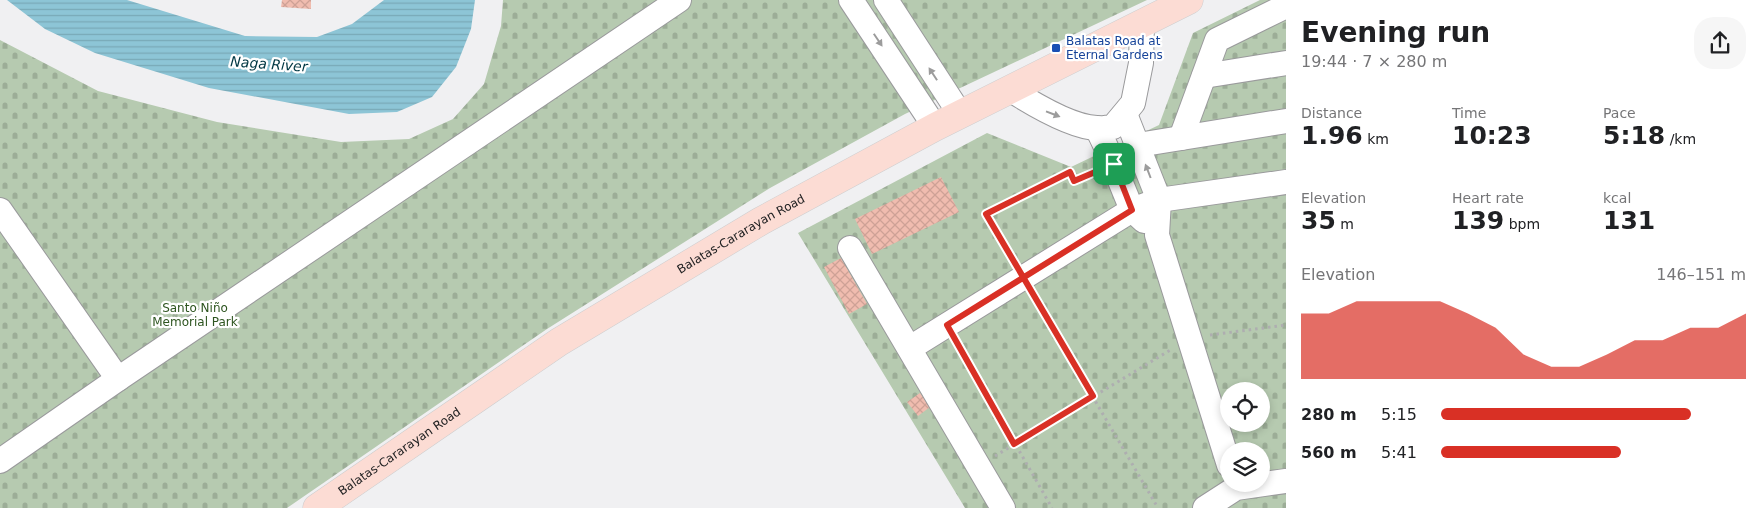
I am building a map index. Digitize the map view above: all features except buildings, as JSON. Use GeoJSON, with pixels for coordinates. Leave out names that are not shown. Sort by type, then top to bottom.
{"type":"FeatureCollection","features":[{"type":"Feature","properties":{"kind":"main road","name":"Balatas-Cararayan Road"},"geometry":{"type":"LineString","coordinates":[[317,508],[559,342],[761,221],[935,126],[1011,90],[1189,0]]}},
{"type":"Feature","properties":{"kind":"lane"},"geometry":{"type":"LineString","coordinates":[[0,461],[118,379],[679,0]]}},
{"type":"Feature","properties":{"kind":"lane"},"geometry":{"type":"LineString","coordinates":[[851,0],[935,126]]}},
{"type":"Feature","properties":{"kind":"lane"},"geometry":{"type":"LineString","coordinates":[[886,0],[960,114]]}},
{"type":"Feature","properties":{"kind":"lane"},"geometry":{"type":"LineString","coordinates":[[1181,138],[1217,40],[1286,6]]}},
{"type":"Feature","properties":{"kind":"lane"},"geometry":{"type":"LineString","coordinates":[[1011,90],[1042,109],[1080,124],[1097,128],[1113,127],[1133,103],[1136,94],[1141,63],[1142,24]]}},
{"type":"Feature","properties":{"kind":"lane"},"geometry":{"type":"LineString","coordinates":[[1204,76],[1286,63]]}},
{"type":"Feature","properties":{"kind":"lane"},"geometry":{"type":"LineString","coordinates":[[1125,114],[1159,200],[1157,235],[1222,442]]}},
{"type":"Feature","properties":{"kind":"lane"},"geometry":{"type":"LineString","coordinates":[[1138,145],[1286,121]]}},
{"type":"Feature","properties":{"kind":"lane"},"geometry":{"type":"LineString","coordinates":[[1097,128],[1114,164],[1132,210],[1157,235]]}},
{"type":"Feature","properties":{"kind":"lane"},"geometry":{"type":"LineString","coordinates":[[910,348],[1132,210],[1159,200],[1286,182]]}},
{"type":"Feature","properties":{"kind":"lane"},"geometry":{"type":"LineString","coordinates":[[0,210],[118,379]]}},
{"type":"Feature","properties":{"kind":"lane"},"geometry":{"type":"LineString","coordinates":[[850,248],[1003,508]]}},
{"type":"Feature","properties":{"kind":"lane"},"geometry":{"type":"LineString","coordinates":[[1270,483],[1286,481]]}},
{"type":"Feature","properties":{"kind":"lane"},"geometry":{"type":"LineString","coordinates":[[1205,508],[1227,492]]}},
{"type":"Feature","properties":{"kind":"path"},"geometry":{"type":"LineString","coordinates":[[1114,164],[1074,181],[1070,172],[986,214],[1158,508]]}},
{"type":"Feature","properties":{"kind":"path"},"geometry":{"type":"LineString","coordinates":[[947,325],[1052,508]]}},
{"type":"Feature","properties":{"kind":"path"},"geometry":{"type":"LineString","coordinates":[[979,466],[1190,338],[1286,325]]}},
{"type":"Feature","properties":{"kind":"green space","name":"Santo Niño Memorial Park"},"geometry":{"type":"Polygon","coordinates":[[[503,0],[1147,0],[905,114],[770,188],[547,329],[287,508],[0,508],[0,40],[98,91],[217,122],[341,142],[409,139],[453,119],[484,84],[501,26],[503,0]]]}},
{"type":"Feature","properties":{"kind":"green space"},"geometry":{"type":"Polygon","coordinates":[[[1260,0],[1286,0],[1286,508],[965,508],[798,233],[987,133],[1071,167],[1159,125],[1193,33],[1260,0]]]}},
{"type":"Feature","properties":{"kind":"water","name":"Naga River"},"geometry":{"type":"Polygon","coordinates":[[[7,0],[127,0],[245,36],[317,37],[352,24],[384,0],[475,0],[471,29],[456,67],[432,97],[397,112],[349,114],[209,88],[95,53],[45,29],[7,0]]]}},
{"type":"Feature","properties":{"kind":"place","name":"Balatas Road at Eternal Gardens"},"geometry":{"type":"Point","coordinates":[1056,48]}},
{"type":"Feature","properties":{"kind":"route"},"geometry":{"type":"LineString","coordinates":[[1114,164],[1074,181],[1070,172],[986,214],[1023,278],[1093,396],[1014,444],[947,325],[1023,278],[1132,210],[1114,164]]}}]}
